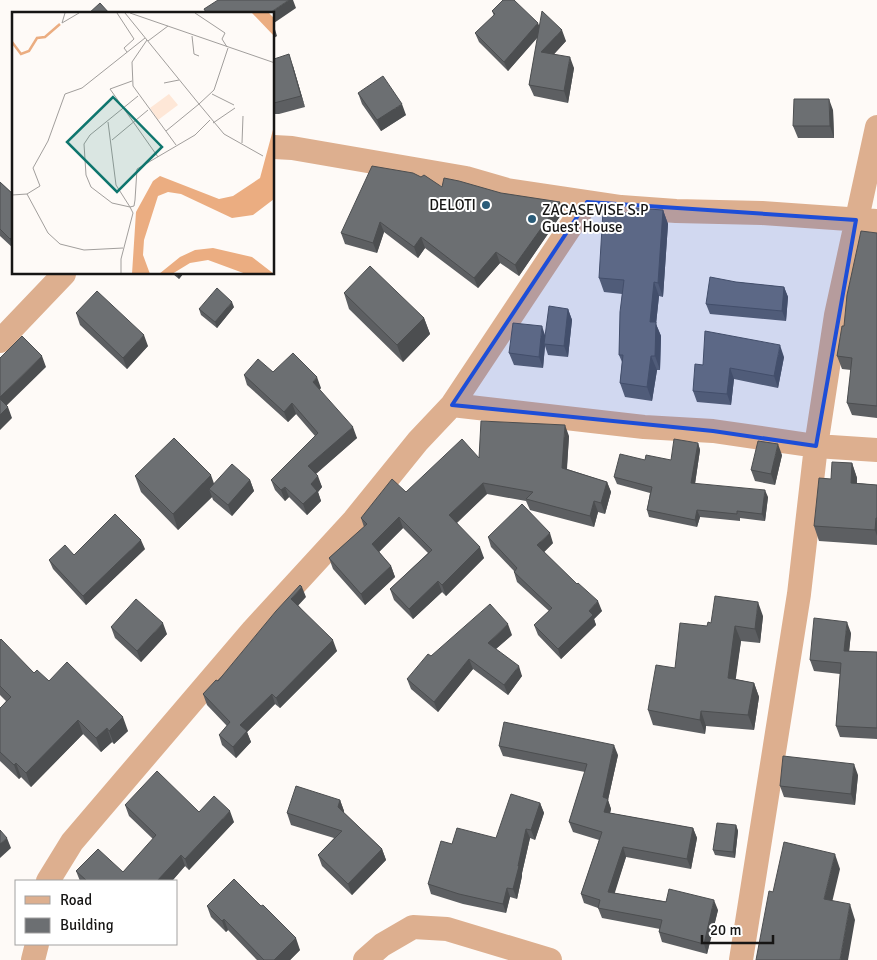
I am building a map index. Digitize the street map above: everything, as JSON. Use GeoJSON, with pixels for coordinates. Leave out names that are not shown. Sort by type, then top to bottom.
{"type":"FeatureCollection","features":[{"type":"Feature","properties":{"kind":"street"},"geometry":{"type":"LineString","coordinates":[[741,960],[798,594],[816,446],[836,315],[866,220],[877,126]]}},
{"type":"Feature","properties":{"kind":"street"},"geometry":{"type":"LineString","coordinates":[[275,148],[292,148],[466,178],[507,190],[621,207],[866,220]]}},
{"type":"Feature","properties":{"kind":"street"},"geometry":{"type":"LineString","coordinates":[[49,880],[72,842],[254,630],[354,520],[418,441],[452,405],[587,202]]}},
{"type":"Feature","properties":{"kind":"street"},"geometry":{"type":"LineString","coordinates":[[0,341],[63,275]]}},
{"type":"Feature","properties":{"kind":"street"},"geometry":{"type":"LineString","coordinates":[[452,405],[644,427],[713,431],[816,446],[877,450]]}},
{"type":"Feature","properties":{"kind":"street"},"geometry":{"type":"LineString","coordinates":[[365,960],[382,945],[413,928],[447,929],[550,960]]}},
{"type":"Feature","properties":{"kind":"street"},"geometry":{"type":"LineString","coordinates":[[33,960],[37,945]]}},
{"type":"Feature","properties":{"kind":"highlighted area"},"geometry":{"type":"Polygon","coordinates":[[[587,202],[856,220],[816,446],[713,431],[452,405],[587,202]]]}},
{"type":"Feature","properties":{"kind":"building"},"geometry":{"type":"Polygon","coordinates":[[[218,0],[289,0],[271,12],[206,12],[204,9],[218,0]]]}},
{"type":"Feature","properties":{"kind":"building"},"geometry":{"type":"Polygon","coordinates":[[[503,0],[514,0],[538,23],[504,62],[475,33],[495,14],[492,11],[503,0]]]}},
{"type":"Feature","properties":{"kind":"building"},"geometry":{"type":"Polygon","coordinates":[[[100,3],[108,12],[90,12],[100,3]]]}},
{"type":"Feature","properties":{"kind":"building"},"geometry":{"type":"Polygon","coordinates":[[[542,11],[562,30],[541,52],[570,57],[564,91],[529,85],[542,11]]]}},
{"type":"Feature","properties":{"kind":"building"},"geometry":{"type":"Polygon","coordinates":[[[289,54],[301,96],[275,103],[275,59],[289,54]]]}},
{"type":"Feature","properties":{"kind":"building"},"geometry":{"type":"Polygon","coordinates":[[[383,76],[402,104],[377,120],[358,93],[383,76]]]}},
{"type":"Feature","properties":{"kind":"building"},"geometry":{"type":"Polygon","coordinates":[[[794,99],[829,99],[830,126],[793,126],[794,99]]]}},
{"type":"Feature","properties":{"kind":"building"},"geometry":{"type":"Polygon","coordinates":[[[372,166],[413,173],[421,177],[424,175],[442,187],[444,178],[501,193],[560,202],[515,265],[496,252],[474,278],[421,237],[414,247],[380,222],[373,243],[341,233],[372,166]]]}},
{"type":"Feature","properties":{"kind":"building"},"geometry":{"type":"Polygon","coordinates":[[[0,182],[12,193],[12,237],[10,239],[0,229],[0,182]]]}},
{"type":"Feature","properties":{"kind":"building"},"geometry":{"type":"Polygon","coordinates":[[[634,208],[663,210],[658,283],[654,282],[650,322],[656,322],[655,356],[651,356],[647,387],[620,383],[623,355],[619,355],[620,312],[624,280],[599,278],[603,211],[633,213],[634,208]]]}},
{"type":"Feature","properties":{"kind":"building"},"geometry":{"type":"Polygon","coordinates":[[[861,231],[877,233],[877,406],[847,403],[852,358],[837,356],[842,326],[844,326],[847,295],[861,231]]]}},
{"type":"Feature","properties":{"kind":"building"},"geometry":{"type":"Polygon","coordinates":[[[370,266],[424,318],[397,345],[344,293],[370,266]]]}},
{"type":"Feature","properties":{"kind":"building"},"geometry":{"type":"Polygon","coordinates":[[[710,277],[784,287],[782,311],[706,304],[710,277]]]}},
{"type":"Feature","properties":{"kind":"building"},"geometry":{"type":"Polygon","coordinates":[[[217,288],[232,302],[215,322],[199,309],[217,288]]]}},
{"type":"Feature","properties":{"kind":"building"},"geometry":{"type":"Polygon","coordinates":[[[97,291],[144,335],[123,358],[76,313],[97,291]]]}},
{"type":"Feature","properties":{"kind":"building"},"geometry":{"type":"Polygon","coordinates":[[[549,306],[568,309],[564,346],[544,344],[549,306]]]}},
{"type":"Feature","properties":{"kind":"building"},"geometry":{"type":"Polygon","coordinates":[[[513,323],[542,326],[539,357],[509,353],[513,323]]]}},
{"type":"Feature","properties":{"kind":"building"},"geometry":{"type":"Polygon","coordinates":[[[705,331],[780,345],[774,376],[730,368],[727,394],[693,391],[695,364],[703,365],[705,331]]]}},
{"type":"Feature","properties":{"kind":"building"},"geometry":{"type":"Polygon","coordinates":[[[22,336],[42,356],[0,397],[0,358],[22,336]]]}},
{"type":"Feature","properties":{"kind":"building"},"geometry":{"type":"Polygon","coordinates":[[[293,353],[317,377],[313,382],[353,427],[308,466],[318,476],[311,484],[317,491],[303,504],[285,487],[281,490],[271,480],[318,433],[292,403],[284,412],[244,375],[258,359],[273,372],[293,353]]]}},
{"type":"Feature","properties":{"kind":"building"},"geometry":{"type":"Polygon","coordinates":[[[0,399],[8,407],[0,415],[0,399]]]}},
{"type":"Feature","properties":{"kind":"building"},"geometry":{"type":"Polygon","coordinates":[[[481,421],[565,425],[562,468],[607,482],[601,503],[594,501],[590,516],[526,499],[533,492],[483,483],[449,515],[480,547],[442,585],[438,581],[409,609],[390,589],[432,550],[399,517],[372,544],[391,566],[361,594],[329,558],[367,524],[361,518],[392,479],[406,492],[462,439],[479,458],[481,421]]]}},
{"type":"Feature","properties":{"kind":"building"},"geometry":{"type":"Polygon","coordinates":[[[174,438],[211,475],[173,514],[135,476],[174,438]]]}},
{"type":"Feature","properties":{"kind":"building"},"geometry":{"type":"Polygon","coordinates":[[[674,439],[698,443],[691,483],[765,490],[762,514],[737,511],[737,514],[697,510],[695,520],[647,510],[652,487],[614,477],[620,454],[645,460],[646,455],[671,460],[674,439]]]}},
{"type":"Feature","properties":{"kind":"building"},"geometry":{"type":"Polygon","coordinates":[[[758,441],[778,444],[771,474],[751,470],[758,441]]]}},
{"type":"Feature","properties":{"kind":"building"},"geometry":{"type":"Polygon","coordinates":[[[832,462],[852,463],[851,483],[877,485],[875,530],[814,526],[819,478],[831,479],[832,462]]]}},
{"type":"Feature","properties":{"kind":"building"},"geometry":{"type":"Polygon","coordinates":[[[232,464],[250,480],[228,505],[209,489],[232,464]]]}},
{"type":"Feature","properties":{"kind":"building"},"geometry":{"type":"Polygon","coordinates":[[[522,504],[550,533],[537,545],[577,584],[598,601],[589,611],[593,615],[558,649],[534,625],[552,608],[514,572],[517,568],[488,537],[522,504]]]}},
{"type":"Feature","properties":{"kind":"building"},"geometry":{"type":"Polygon","coordinates":[[[115,514],[141,540],[83,596],[49,560],[65,545],[74,555],[115,514]]]}},
{"type":"Feature","properties":{"kind":"building"},"geometry":{"type":"Polygon","coordinates":[[[300,585],[302,587],[291,599],[333,640],[276,698],[272,694],[240,725],[247,731],[233,747],[219,735],[230,722],[203,694],[216,680],[218,681],[300,585]]]}},
{"type":"Feature","properties":{"kind":"building"},"geometry":{"type":"Polygon","coordinates":[[[715,596],[758,602],[755,629],[735,626],[728,678],[754,683],[748,715],[701,711],[700,720],[648,710],[656,665],[675,668],[680,623],[707,626],[708,622],[711,623],[715,596]]]}},
{"type":"Feature","properties":{"kind":"building"},"geometry":{"type":"Polygon","coordinates":[[[136,599],[163,623],[137,651],[111,627],[136,599]]]}},
{"type":"Feature","properties":{"kind":"building"},"geometry":{"type":"Polygon","coordinates":[[[490,604],[508,624],[488,643],[519,666],[504,685],[469,659],[434,702],[407,679],[428,654],[431,656],[490,604]]]}},
{"type":"Feature","properties":{"kind":"building"},"geometry":{"type":"Polygon","coordinates":[[[814,618],[847,622],[844,651],[877,652],[877,728],[836,726],[841,663],[810,660],[814,618]]]}},
{"type":"Feature","properties":{"kind":"building"},"geometry":{"type":"Polygon","coordinates":[[[1,639],[34,673],[37,670],[49,681],[67,662],[123,717],[109,731],[107,728],[96,738],[78,720],[26,773],[0,752],[0,708],[11,697],[0,686],[1,639]]]}},
{"type":"Feature","properties":{"kind":"building"},"geometry":{"type":"Polygon","coordinates":[[[504,722],[614,745],[603,797],[608,799],[604,812],[693,828],[687,859],[623,847],[608,892],[666,902],[669,889],[714,900],[704,944],[659,932],[662,920],[598,908],[600,900],[581,894],[602,832],[569,822],[587,764],[499,746],[504,722]]]}},
{"type":"Feature","properties":{"kind":"building"},"geometry":{"type":"Polygon","coordinates":[[[783,756],[854,764],[851,794],[780,786],[783,756]]]}},
{"type":"Feature","properties":{"kind":"building"},"geometry":{"type":"Polygon","coordinates":[[[157,771],[199,812],[214,796],[230,811],[185,859],[181,855],[158,880],[86,880],[76,871],[98,849],[123,872],[156,835],[125,805],[157,771]]]}},
{"type":"Feature","properties":{"kind":"building"},"geometry":{"type":"Polygon","coordinates":[[[296,786],[340,800],[338,807],[382,849],[348,884],[318,855],[342,831],[287,813],[296,786]]]}},
{"type":"Feature","properties":{"kind":"building"},"geometry":{"type":"Polygon","coordinates":[[[511,794],[540,803],[531,830],[526,829],[513,889],[507,888],[503,904],[459,894],[428,884],[441,841],[452,844],[457,828],[496,838],[511,794]]]}},
{"type":"Feature","properties":{"kind":"building"},"geometry":{"type":"Polygon","coordinates":[[[717,823],[736,825],[733,852],[713,850],[717,823]]]}},
{"type":"Feature","properties":{"kind":"building"},"geometry":{"type":"Polygon","coordinates":[[[0,830],[7,838],[0,844],[0,830]]]}},
{"type":"Feature","properties":{"kind":"building"},"geometry":{"type":"Polygon","coordinates":[[[784,842],[835,854],[824,899],[850,904],[840,960],[756,960],[769,891],[773,892],[784,842]]]}},
{"type":"Feature","properties":{"kind":"building"},"geometry":{"type":"Polygon","coordinates":[[[234,879],[296,938],[274,960],[264,960],[224,919],[222,921],[207,906],[234,879]]]}},
{"type":"Feature","properties":{"kind":"place","name":"DELOTI"},"geometry":{"type":"Point","coordinates":[486,205]}},
{"type":"Feature","properties":{"kind":"place","name":"ZACASEVISE S.P Guest House"},"geometry":{"type":"Point","coordinates":[532,219]}}]}
